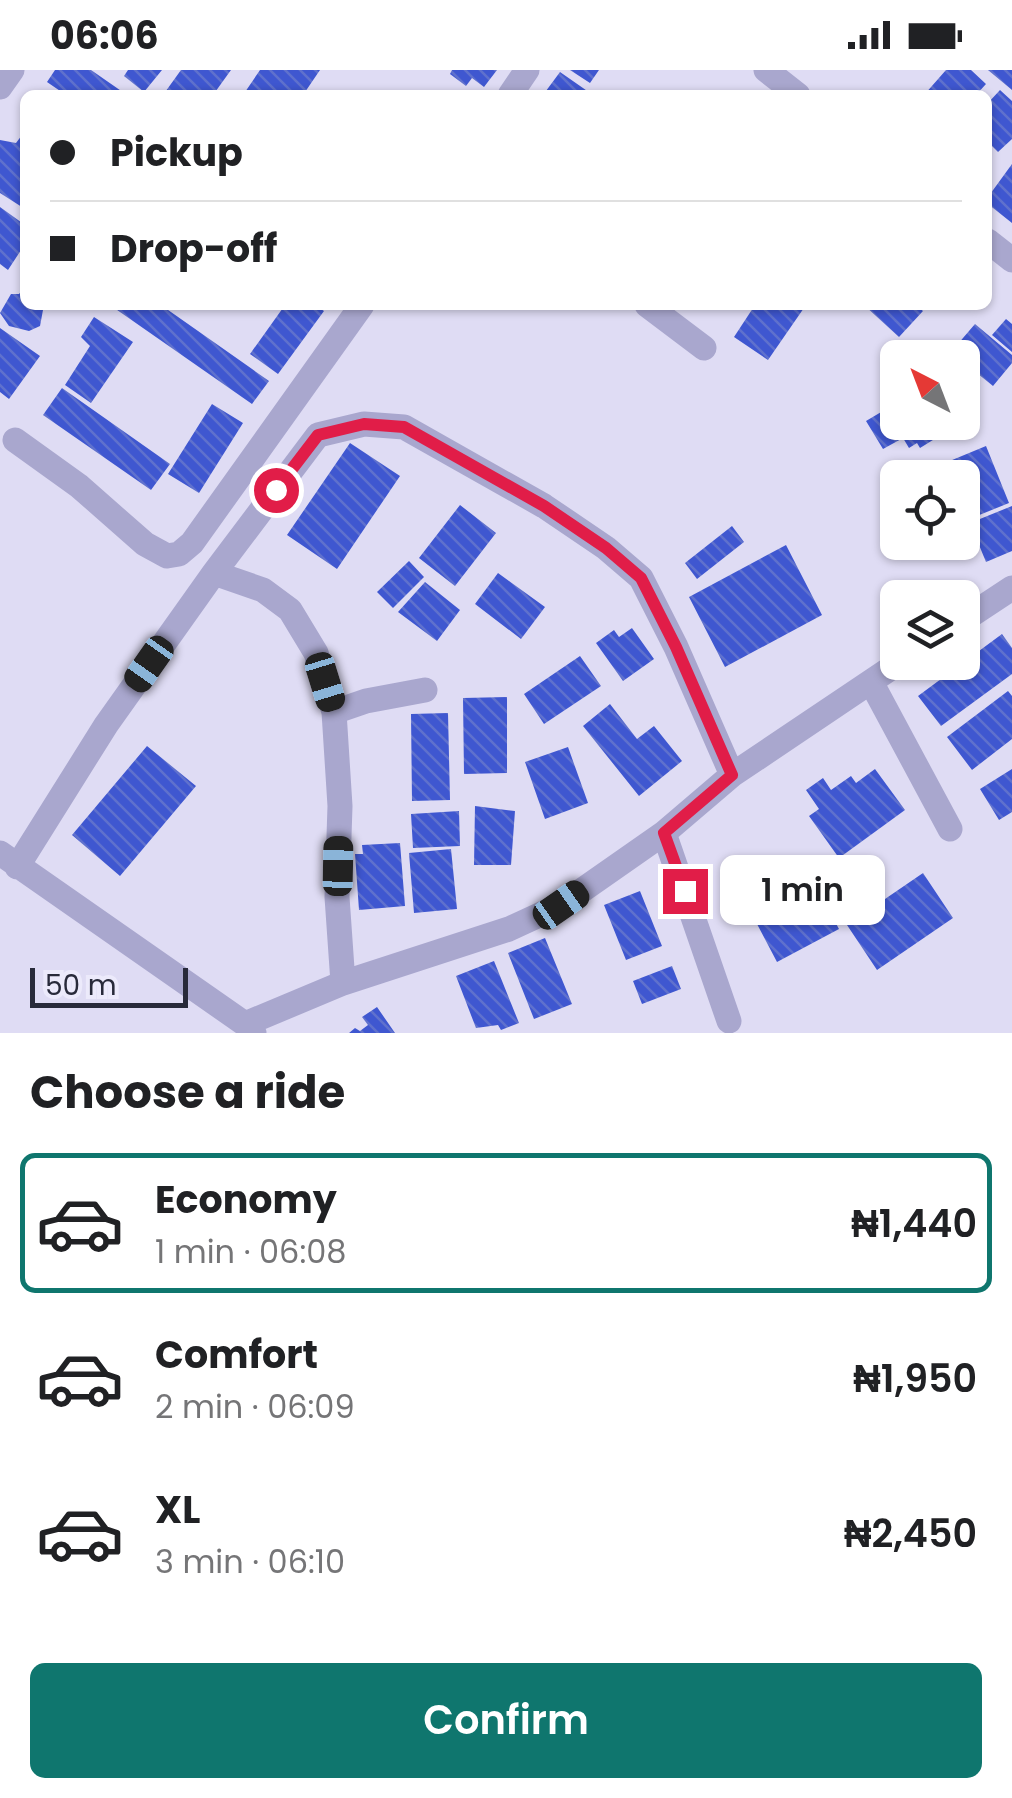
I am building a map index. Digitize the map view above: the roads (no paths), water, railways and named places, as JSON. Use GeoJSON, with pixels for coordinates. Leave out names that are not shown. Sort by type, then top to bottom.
{"type":"FeatureCollection","features":[{"type":"Feature","properties":{"kind":"street"},"geometry":{"type":"LineString","coordinates":[[0,87],[12,70]]}},
{"type":"Feature","properties":{"kind":"street"},"geometry":{"type":"LineString","coordinates":[[766,70],[792,90]]}},
{"type":"Feature","properties":{"kind":"street"},"geometry":{"type":"LineString","coordinates":[[15,440],[79,486],[145,544],[167,556],[180,554],[192,543],[358,310]]}},
{"type":"Feature","properties":{"kind":"street"},"geometry":{"type":"LineString","coordinates":[[655,310],[704,348]]}},
{"type":"Feature","properties":{"kind":"street"},"geometry":{"type":"LineString","coordinates":[[732,775],[641,578],[606,548],[544,506],[404,427],[364,424],[318,435],[9,860],[250,1028],[344,983],[510,929],[561,905],[664,833],[732,775],[880,676]]}},
{"type":"Feature","properties":{"kind":"street"},"geometry":{"type":"LineString","coordinates":[[214,573],[263,590],[290,610],[316,653],[334,712],[340,806],[337,897],[344,983]]}},
{"type":"Feature","properties":{"kind":"street"},"geometry":{"type":"LineString","coordinates":[[980,609],[1012,588]]}},
{"type":"Feature","properties":{"kind":"street"},"geometry":{"type":"LineString","coordinates":[[871,682],[950,829]]}},
{"type":"Feature","properties":{"kind":"street"},"geometry":{"type":"LineString","coordinates":[[334,712],[366,701],[425,690]]}},
{"type":"Feature","properties":{"kind":"street"},"geometry":{"type":"LineString","coordinates":[[664,833],[730,1021]]}}]}
